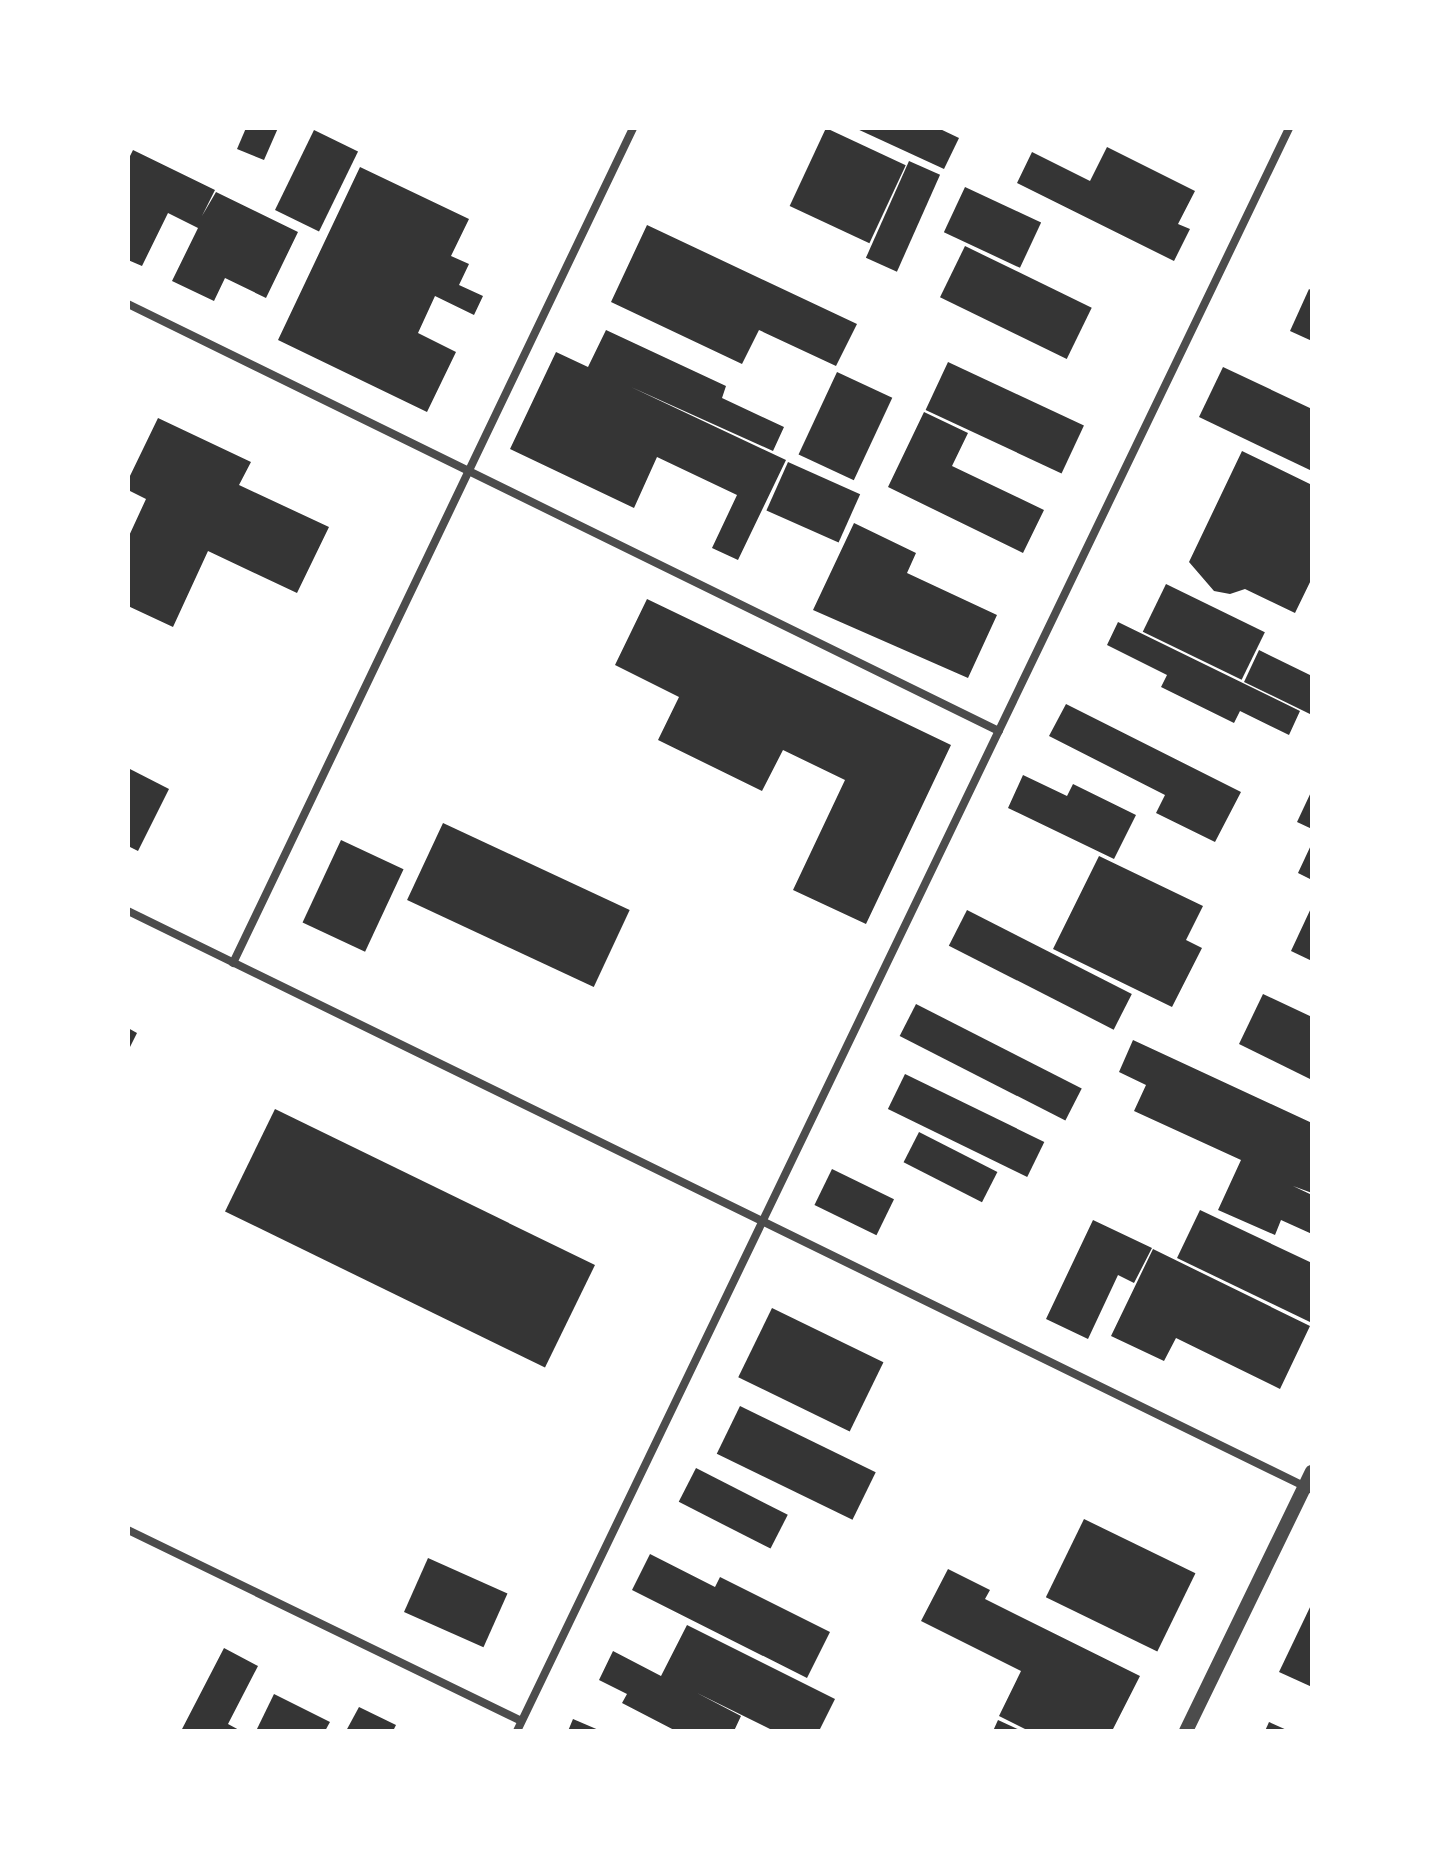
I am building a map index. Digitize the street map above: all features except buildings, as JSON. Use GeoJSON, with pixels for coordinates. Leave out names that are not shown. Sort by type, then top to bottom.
{"type":"FeatureCollection","features":[{"type":"Feature","properties":{"kind":"street"},"geometry":{"type":"LineString","coordinates":[[233,963],[633,128]]}},
{"type":"Feature","properties":{"kind":"street"},"geometry":{"type":"LineString","coordinates":[[517,1731],[764,1225],[1289,128]]}},
{"type":"Feature","properties":{"kind":"street"},"geometry":{"type":"LineString","coordinates":[[128,304],[999,731]]}},
{"type":"Feature","properties":{"kind":"street"},"geometry":{"type":"LineString","coordinates":[[128,911],[764,1225],[1308,1488]]}},
{"type":"Feature","properties":{"kind":"street"},"geometry":{"type":"LineString","coordinates":[[1186,1731],[1308,1488],[1312,1472]]}},
{"type":"Feature","properties":{"kind":"street"},"geometry":{"type":"LineString","coordinates":[[128,1530],[521,1721]]}}]}
